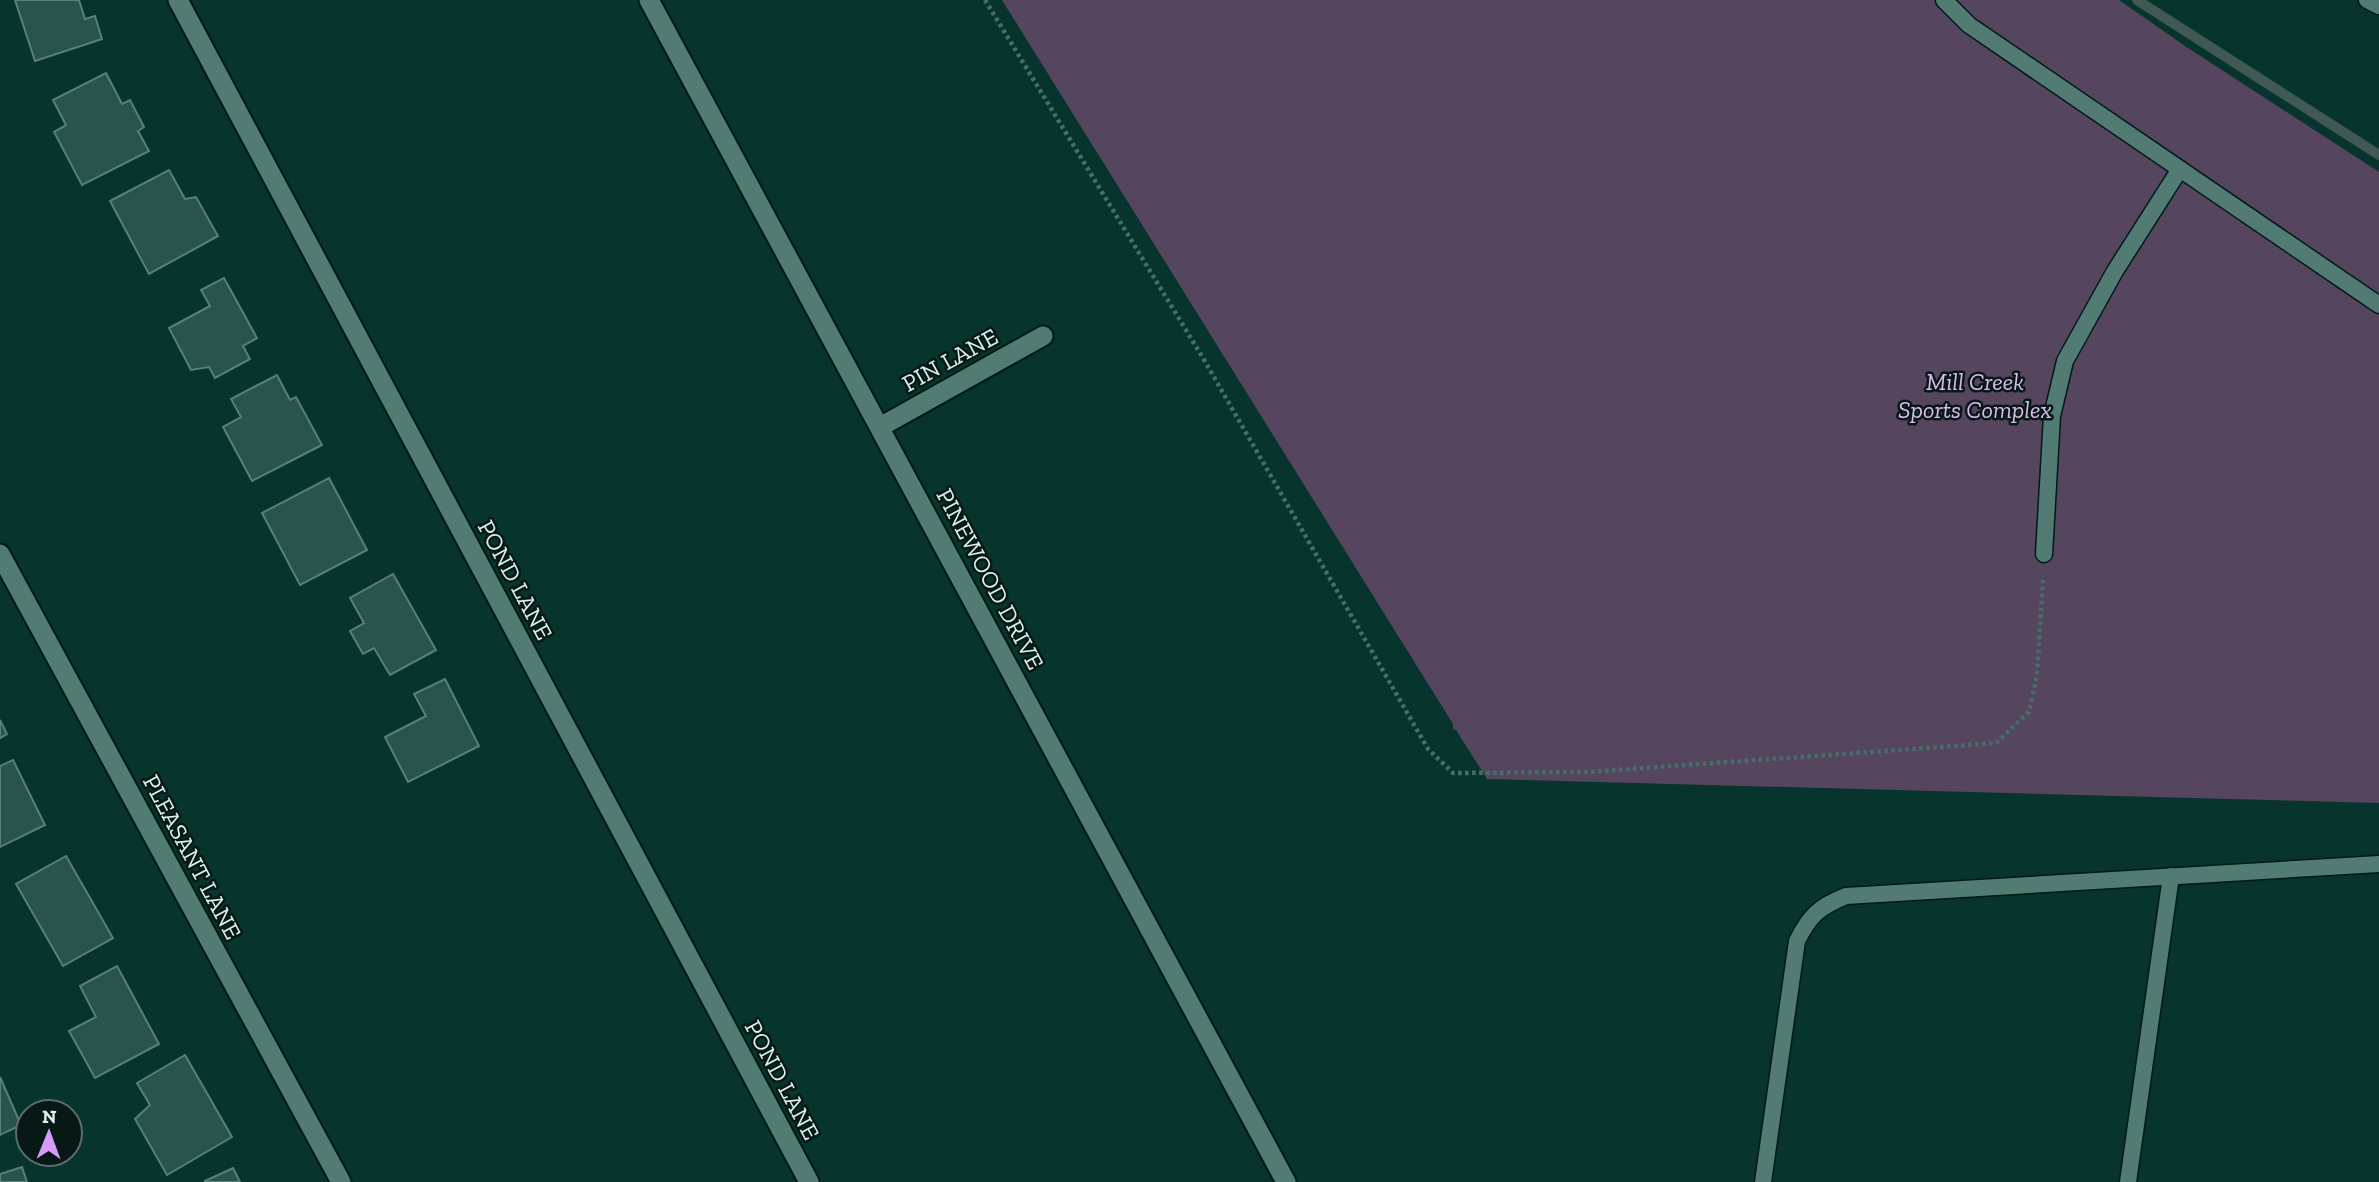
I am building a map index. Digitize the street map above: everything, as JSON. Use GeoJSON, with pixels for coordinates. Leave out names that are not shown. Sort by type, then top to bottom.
{"type":"FeatureCollection","features":[{"type":"Feature","properties":{"kind":"street","name":"POND LANE"},"geometry":{"type":"LineString","coordinates":[[178,0],[809,1182]]}},
{"type":"Feature","properties":{"kind":"street","name":"PINEWOOD DRIVE"},"geometry":{"type":"LineString","coordinates":[[649,0],[1286,1182]]}},
{"type":"Feature","properties":{"kind":"street","name":"PIN LANE"},"geometry":{"type":"LineString","coordinates":[[880,428],[1044,336]]}},
{"type":"Feature","properties":{"kind":"street","name":"PLEASANT LANE"},"geometry":{"type":"LineString","coordinates":[[0,555],[341,1182]]}},
{"type":"Feature","properties":{"kind":"lane"},"geometry":{"type":"LineString","coordinates":[[1944,0],[1969,25],[2379,305]]}},
{"type":"Feature","properties":{"kind":"lane"},"geometry":{"type":"LineString","coordinates":[[2367,0],[2379,6]]}},
{"type":"Feature","properties":{"kind":"lane"},"geometry":{"type":"LineString","coordinates":[[2045,554],[2052,416],[2065,361],[2115,271],[2180,169]]}},
{"type":"Feature","properties":{"kind":"lane"},"geometry":{"type":"LineString","coordinates":[[1763,1182],[1797,941],[1808,920],[1824,905],[1846,897],[2379,863]]}},
{"type":"Feature","properties":{"kind":"lane"},"geometry":{"type":"LineString","coordinates":[[2128,1182],[2171,876]]}},
{"type":"Feature","properties":{"kind":"path"},"geometry":{"type":"LineString","coordinates":[[985,0],[1203,358],[1429,749],[1453,773],[1588,772],[1996,743],[2029,712],[2037,675],[2045,554]]}},
{"type":"Feature","properties":{"kind":"green space","name":"Mill Creek Sports Complex"},"geometry":{"type":"Polygon","coordinates":[[[1002,0],[2119,0],[2379,172],[2379,803],[1487,779],[1453,729],[1453,724],[1002,0]]]}},
{"type":"Feature","properties":{"kind":"building"},"geometry":{"type":"Polygon","coordinates":[[[15,0],[79,0],[85,19],[95,16],[102,39],[35,61],[15,0]]]}},
{"type":"Feature","properties":{"kind":"building"},"geometry":{"type":"Polygon","coordinates":[[[106,73],[122,104],[130,100],[144,127],[138,131],[149,151],[82,185],[54,132],[66,125],[53,100],[106,73]]]}},
{"type":"Feature","properties":{"kind":"building"},"geometry":{"type":"Polygon","coordinates":[[[169,170],[185,199],[196,197],[218,236],[149,274],[110,201],[169,170]]]}},
{"type":"Feature","properties":{"kind":"building"},"geometry":{"type":"Polygon","coordinates":[[[224,278],[257,338],[243,346],[250,359],[215,378],[209,367],[191,370],[169,328],[210,306],[201,290],[224,278]]]}},
{"type":"Feature","properties":{"kind":"building"},"geometry":{"type":"Polygon","coordinates":[[[277,375],[290,400],[296,397],[322,445],[252,481],[223,427],[241,417],[231,399],[277,375]]]}},
{"type":"Feature","properties":{"kind":"building"},"geometry":{"type":"Polygon","coordinates":[[[329,478],[367,550],[300,585],[262,513],[329,478]]]}},
{"type":"Feature","properties":{"kind":"building"},"geometry":{"type":"Polygon","coordinates":[[[393,574],[436,650],[390,675],[374,648],[363,654],[350,631],[364,623],[350,598],[393,574]]]}},
{"type":"Feature","properties":{"kind":"building"},"geometry":{"type":"Polygon","coordinates":[[[445,679],[479,746],[408,782],[385,737],[426,716],[414,694],[445,679]]]}},
{"type":"Feature","properties":{"kind":"building"},"geometry":{"type":"Polygon","coordinates":[[[0,720],[7,734],[0,738],[0,720]]]}},
{"type":"Feature","properties":{"kind":"building"},"geometry":{"type":"Polygon","coordinates":[[[13,760],[45,825],[0,847],[0,766],[13,760]]]}},
{"type":"Feature","properties":{"kind":"building"},"geometry":{"type":"Polygon","coordinates":[[[66,856],[113,938],[63,966],[16,884],[66,856]]]}},
{"type":"Feature","properties":{"kind":"building"},"geometry":{"type":"Polygon","coordinates":[[[117,966],[159,1044],[95,1078],[69,1031],[96,1017],[80,986],[117,966]]]}},
{"type":"Feature","properties":{"kind":"building"},"geometry":{"type":"Polygon","coordinates":[[[185,1055],[232,1137],[167,1175],[135,1119],[150,1105],[137,1083],[185,1055]]]}},
{"type":"Feature","properties":{"kind":"building"},"geometry":{"type":"Polygon","coordinates":[[[0,1077],[14,1109],[14,1128],[0,1135],[0,1077]]]}},
{"type":"Feature","properties":{"kind":"building"},"geometry":{"type":"Polygon","coordinates":[[[22,1168],[27,1182],[0,1182],[0,1174],[22,1168]]]}},
{"type":"Feature","properties":{"kind":"building"},"geometry":{"type":"Polygon","coordinates":[[[233,1168],[240,1182],[205,1182],[205,1181],[233,1168]]]}},
{"type":"Feature","properties":{"kind":"waterway"},"geometry":{"type":"LineString","coordinates":[[2137,0],[2379,155]]}}]}
